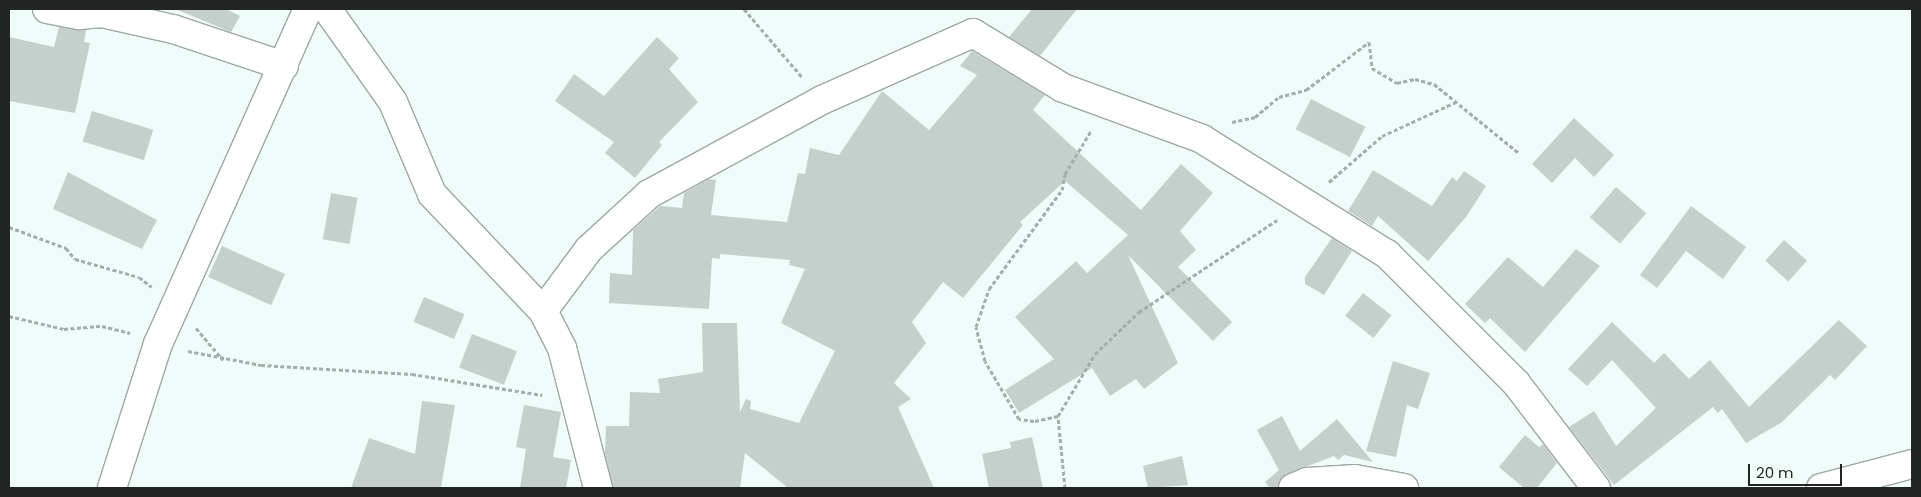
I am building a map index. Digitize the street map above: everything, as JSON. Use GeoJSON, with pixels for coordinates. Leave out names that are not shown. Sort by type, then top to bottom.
{"type":"FeatureCollection","features":[{"type":"Feature","properties":{"kind":"street"},"geometry":{"type":"LineString","coordinates":[[47,9],[79,15],[102,13],[173,29],[284,66]]}},
{"type":"Feature","properties":{"kind":"street"},"geometry":{"type":"LineString","coordinates":[[112,488],[158,344],[178,307],[308,9]]}},
{"type":"Feature","properties":{"kind":"street"},"geometry":{"type":"LineString","coordinates":[[327,9],[393,102],[432,194],[543,311],[562,348],[598,488]]}},
{"type":"Feature","properties":{"kind":"street"},"geometry":{"type":"LineString","coordinates":[[543,311],[589,249],[649,194],[822,100],[972,33],[1063,88],[1202,139],[1304,202],[1411,273],[1516,384],[1596,488]]}},
{"type":"Feature","properties":{"kind":"street"},"geometry":{"type":"LineString","coordinates":[[1821,488],[1912,464]]}},
{"type":"Feature","properties":{"kind":"street"},"geometry":{"type":"LineString","coordinates":[[1293,488],[1307,482],[1355,479],[1404,488]]}},
{"type":"Feature","properties":{"kind":"path"},"geometry":{"type":"LineString","coordinates":[[744,9],[822,100]]}},
{"type":"Feature","properties":{"kind":"path"},"geometry":{"type":"LineString","coordinates":[[1202,139],[1218,126],[1254,117],[1278,97],[1306,90],[1368,42],[1372,68],[1397,83],[1415,79],[1434,84],[1519,153]]}},
{"type":"Feature","properties":{"kind":"path"},"geometry":{"type":"LineString","coordinates":[[1065,488],[1058,416],[1095,354],[1139,312],[1304,202],[1382,136],[1456,102]]}},
{"type":"Feature","properties":{"kind":"path"},"geometry":{"type":"LineString","coordinates":[[1058,416],[1034,422],[1019,418],[985,361],[976,327],[989,289],[1062,190],[1065,174],[1104,104]]}},
{"type":"Feature","properties":{"kind":"path"},"geometry":{"type":"LineString","coordinates":[[9,227],[66,248],[75,259],[139,277],[178,307],[224,360]]}},
{"type":"Feature","properties":{"kind":"path"},"geometry":{"type":"LineString","coordinates":[[9,316],[64,329],[102,326],[158,344],[224,360],[412,374],[575,400]]}},
{"type":"Feature","properties":{"kind":"building"},"geometry":{"type":"Polygon","coordinates":[[[175,9],[226,9],[240,16],[231,32],[175,9]]]}},
{"type":"Feature","properties":{"kind":"building"},"geometry":{"type":"Polygon","coordinates":[[[1032,9],[1077,9],[1040,56],[1009,37],[1032,9]]]}},
{"type":"Feature","properties":{"kind":"building"},"geometry":{"type":"Polygon","coordinates":[[[59,27],[86,30],[84,42],[90,43],[75,113],[9,101],[9,37],[54,47],[59,27]]]}},
{"type":"Feature","properties":{"kind":"building"},"geometry":{"type":"Polygon","coordinates":[[[657,37],[679,58],[669,69],[698,102],[659,142],[662,145],[635,178],[605,153],[614,142],[555,101],[574,74],[604,96],[657,37]]]}},
{"type":"Feature","properties":{"kind":"building"},"geometry":{"type":"Polygon","coordinates":[[[972,51],[1045,95],[1033,110],[1141,210],[1181,164],[1213,193],[1180,231],[1196,250],[1178,267],[1232,322],[1213,341],[1128,255],[1178,363],[1144,389],[1136,379],[1110,396],[1092,368],[1019,413],[1005,390],[1054,359],[1015,317],[1076,261],[1087,273],[1128,235],[1065,181],[1020,222],[1023,225],[963,298],[943,282],[912,322],[926,343],[894,383],[911,399],[898,407],[934,488],[788,488],[745,453],[740,488],[613,488],[605,453],[606,426],[629,426],[630,392],[660,393],[658,379],[703,372],[702,323],[737,323],[740,412],[746,399],[751,401],[750,409],[799,423],[835,351],[781,323],[805,269],[789,265],[790,260],[720,254],[720,259],[712,258],[709,309],[609,303],[610,273],[632,275],[633,230],[660,206],[682,208],[684,193],[709,179],[716,180],[711,215],[787,222],[798,173],[805,174],[810,148],[839,155],[882,91],[929,130],[977,75],[960,66],[972,51]]]}},
{"type":"Feature","properties":{"kind":"building"},"geometry":{"type":"Polygon","coordinates":[[[1311,99],[1365,127],[1350,157],[1296,129],[1311,99]]]}},
{"type":"Feature","properties":{"kind":"building"},"geometry":{"type":"Polygon","coordinates":[[[92,111],[153,130],[144,160],[83,142],[92,111]]]}},
{"type":"Feature","properties":{"kind":"building"},"geometry":{"type":"Polygon","coordinates":[[[1574,118],[1614,155],[1594,177],[1575,158],[1552,183],[1532,164],[1574,118]]]}},
{"type":"Feature","properties":{"kind":"building"},"geometry":{"type":"Polygon","coordinates":[[[1373,170],[1432,206],[1452,177],[1457,181],[1464,171],[1486,186],[1466,217],[1428,261],[1378,216],[1372,226],[1348,211],[1373,170]]]}},
{"type":"Feature","properties":{"kind":"building"},"geometry":{"type":"Polygon","coordinates":[[[68,172],[157,220],[142,249],[53,209],[68,172]]]}},
{"type":"Feature","properties":{"kind":"building"},"geometry":{"type":"Polygon","coordinates":[[[1616,187],[1646,213],[1620,243],[1590,217],[1616,187]]]}},
{"type":"Feature","properties":{"kind":"building"},"geometry":{"type":"Polygon","coordinates":[[[331,193],[358,198],[349,244],[323,239],[331,193]]]}},
{"type":"Feature","properties":{"kind":"building"},"geometry":{"type":"Polygon","coordinates":[[[1691,206],[1746,247],[1723,279],[1686,251],[1657,288],[1640,275],[1691,206]]]}},
{"type":"Feature","properties":{"kind":"building"},"geometry":{"type":"Polygon","coordinates":[[[1332,238],[1352,251],[1324,295],[1305,284],[1305,277],[1332,238]]]}},
{"type":"Feature","properties":{"kind":"building"},"geometry":{"type":"Polygon","coordinates":[[[1784,240],[1807,261],[1788,282],[1765,261],[1784,240]]]}},
{"type":"Feature","properties":{"kind":"building"},"geometry":{"type":"Polygon","coordinates":[[[222,246],[285,274],[271,305],[208,277],[222,246]]]}},
{"type":"Feature","properties":{"kind":"building"},"geometry":{"type":"Polygon","coordinates":[[[1576,249],[1600,266],[1525,352],[1490,318],[1485,323],[1465,304],[1508,257],[1543,287],[1576,249]]]}},
{"type":"Feature","properties":{"kind":"building"},"geometry":{"type":"Polygon","coordinates":[[[1363,293],[1391,315],[1374,338],[1345,316],[1363,293]]]}},
{"type":"Feature","properties":{"kind":"building"},"geometry":{"type":"Polygon","coordinates":[[[424,297],[465,314],[454,339],[413,322],[424,297]]]}},
{"type":"Feature","properties":{"kind":"building"},"geometry":{"type":"Polygon","coordinates":[[[1839,320],[1867,346],[1835,380],[1830,375],[1782,422],[1746,443],[1722,409],[1718,413],[1713,407],[1614,485],[1569,427],[1594,411],[1616,446],[1656,408],[1612,360],[1587,386],[1568,369],[1612,322],[1654,363],[1664,353],[1689,379],[1710,360],[1749,407],[1839,320]]]}},
{"type":"Feature","properties":{"kind":"building"},"geometry":{"type":"Polygon","coordinates":[[[472,334],[517,351],[504,385],[459,368],[472,334]]]}},
{"type":"Feature","properties":{"kind":"building"},"geometry":{"type":"Polygon","coordinates":[[[1393,361],[1430,373],[1418,409],[1407,405],[1396,457],[1366,451],[1393,361]]]}},
{"type":"Feature","properties":{"kind":"building"},"geometry":{"type":"Polygon","coordinates":[[[422,401],[455,405],[441,488],[351,488],[369,438],[415,454],[422,401]]]}},
{"type":"Feature","properties":{"kind":"building"},"geometry":{"type":"Polygon","coordinates":[[[524,405],[561,412],[553,457],[571,460],[566,488],[520,488],[526,449],[516,447],[524,405]]]}},
{"type":"Feature","properties":{"kind":"building"},"geometry":{"type":"Polygon","coordinates":[[[1282,416],[1300,451],[1337,419],[1373,462],[1344,455],[1338,460],[1334,456],[1287,474],[1278,487],[1270,488],[1265,482],[1279,470],[1257,430],[1282,416]]]}},
{"type":"Feature","properties":{"kind":"building"},"geometry":{"type":"Polygon","coordinates":[[[1525,435],[1539,447],[1543,444],[1557,463],[1537,488],[1524,488],[1499,467],[1525,435]]]}},
{"type":"Feature","properties":{"kind":"building"},"geometry":{"type":"Polygon","coordinates":[[[1032,437],[1043,488],[989,488],[982,454],[1011,448],[1010,442],[1032,437]]]}},
{"type":"Feature","properties":{"kind":"building"},"geometry":{"type":"Polygon","coordinates":[[[1182,456],[1188,485],[1148,488],[1143,466],[1182,456]]]}}]}
